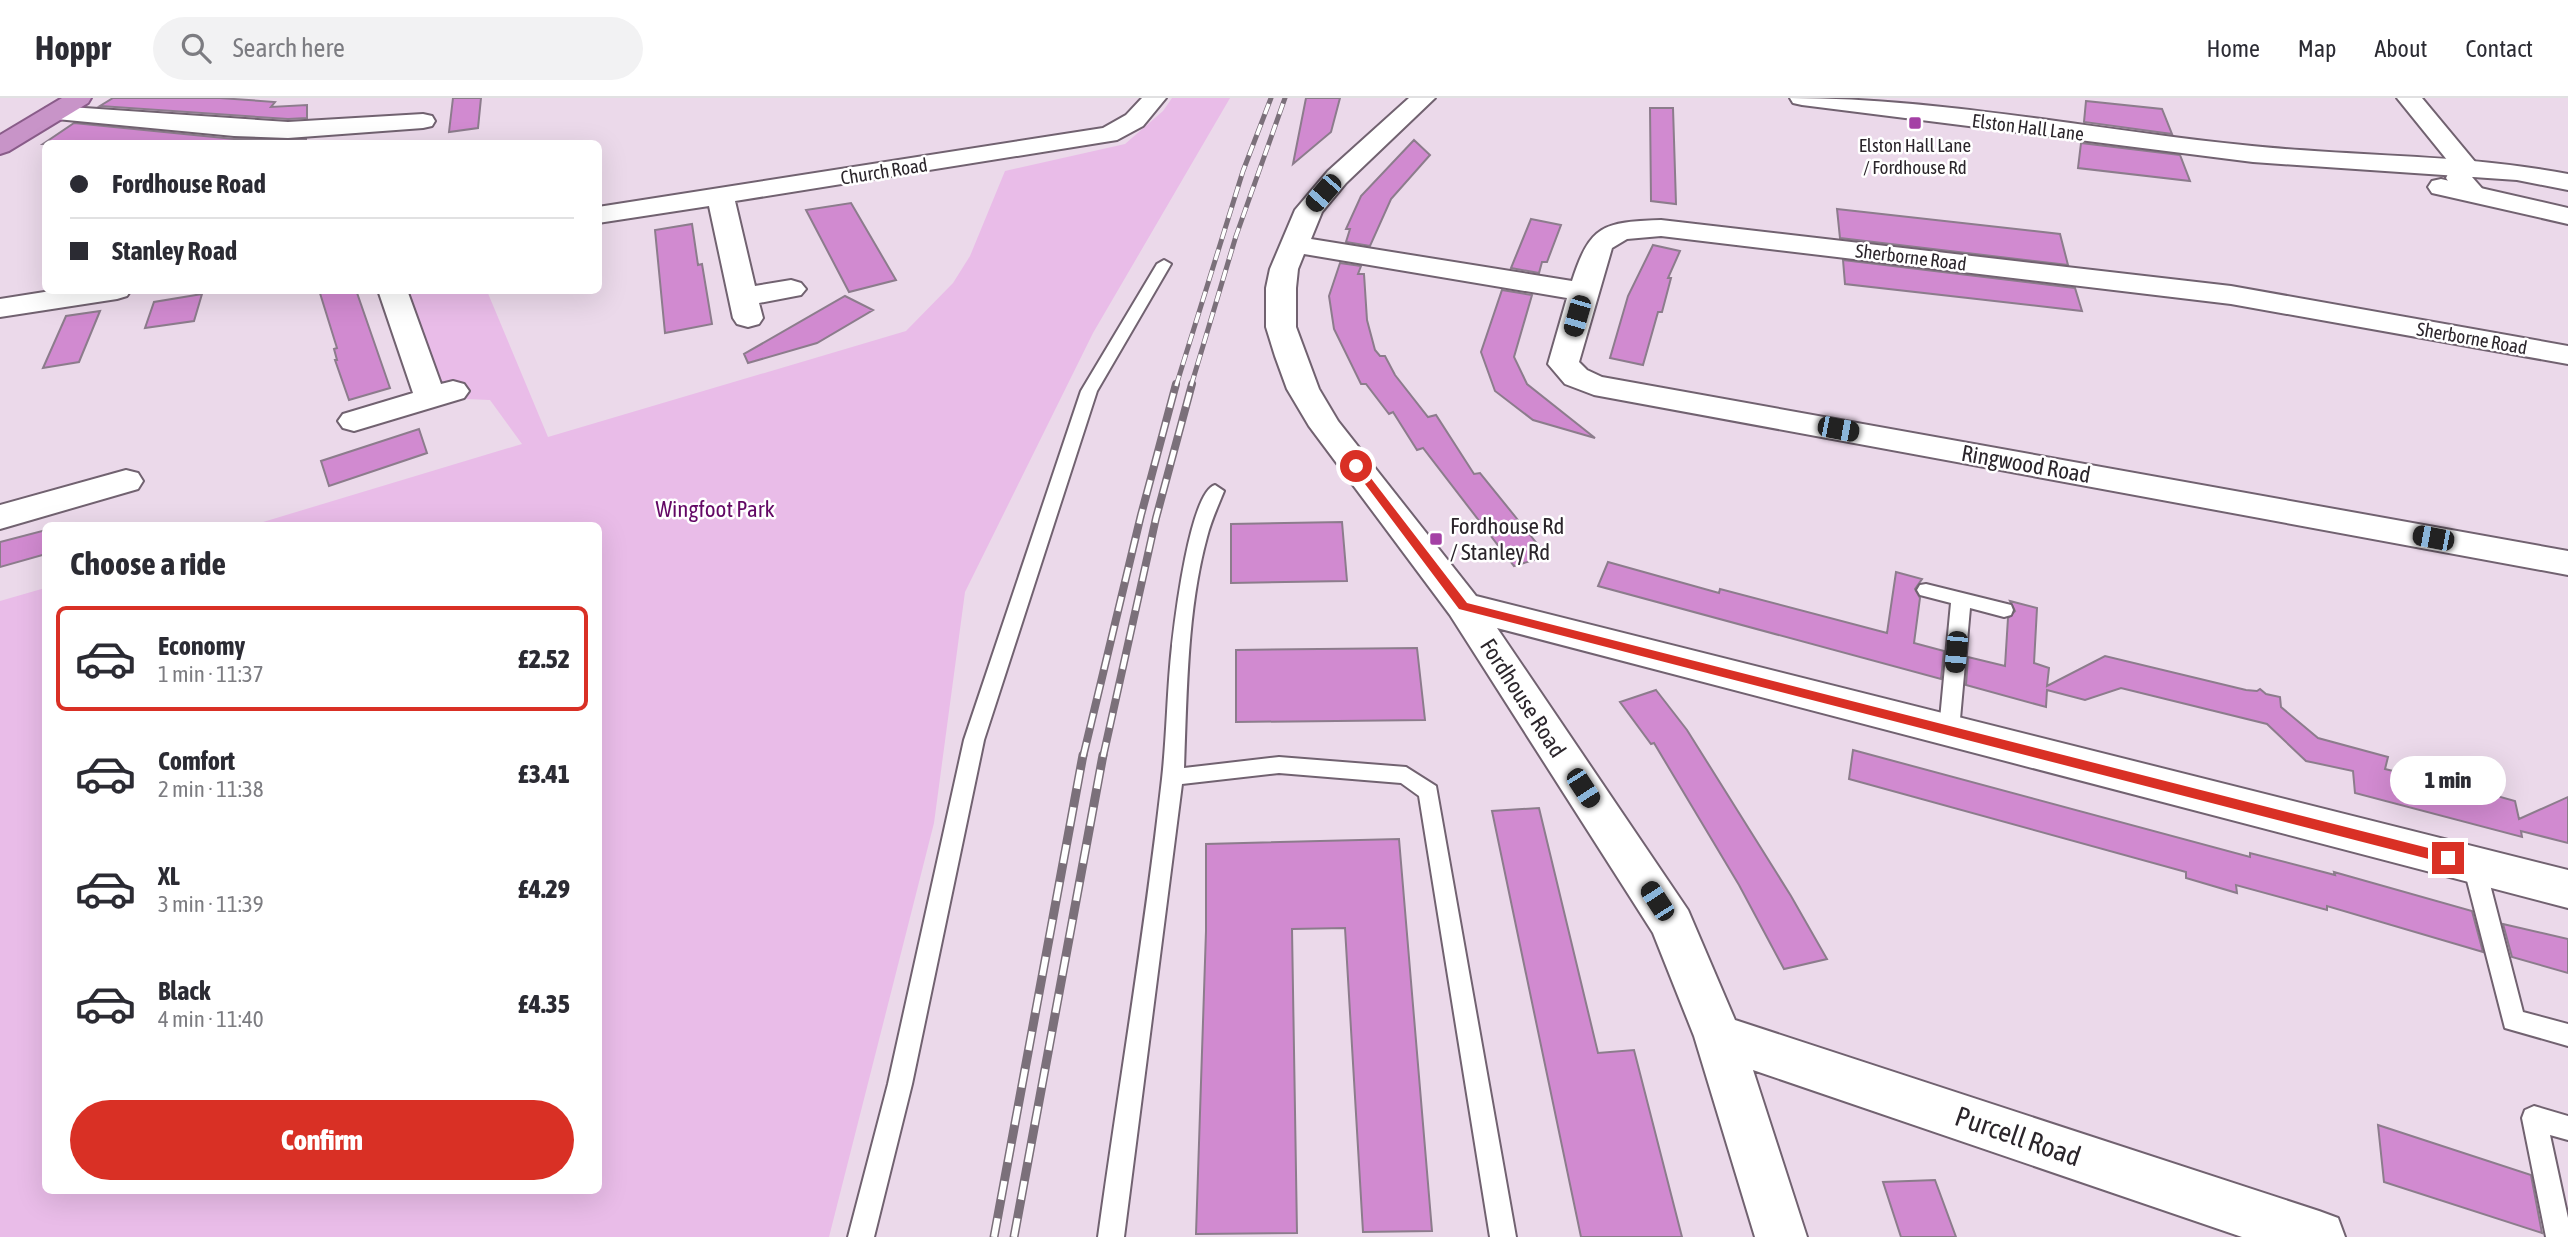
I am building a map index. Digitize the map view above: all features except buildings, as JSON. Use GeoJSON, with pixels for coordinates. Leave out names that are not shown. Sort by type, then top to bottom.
{"type":"FeatureCollection","features":[{"type":"Feature","properties":{"kind":"highway"},"geometry":{"type":"LineString","coordinates":[[0,130],[79,98]]}},
{"type":"Feature","properties":{"kind":"highway"},"geometry":{"type":"LineString","coordinates":[[0,146],[55,106]]}},
{"type":"Feature","properties":{"kind":"street","name":"Church Road"},"geometry":{"type":"LineString","coordinates":[[602,214],[1108,135],[1127,128],[1139,118],[1154,98]]}},
{"type":"Feature","properties":{"kind":"street","name":"Fordhouse Road"},"geometry":{"type":"LineString","coordinates":[[1423,98],[1337,177],[1309,209],[1284,269],[1279,303],[1281,327],[1303,389],[1325,426],[1463,606],[1672,924],[1718,1035],[1781,1237]]}},
{"type":"Feature","properties":{"kind":"street","name":"Elston Hall Lane"},"geometry":{"type":"LineString","coordinates":[[1802,98],[2471,181],[2568,216]]}},
{"type":"Feature","properties":{"kind":"street"},"geometry":{"type":"LineString","coordinates":[[2409,98],[2471,181]]}},
{"type":"Feature","properties":{"kind":"street"},"geometry":{"type":"LineString","coordinates":[[55,106],[234,128],[334,129],[423,122]]}},
{"type":"Feature","properties":{"kind":"street","name":"Elston Hall Lane"},"geometry":{"type":"LineString","coordinates":[[2471,181],[2517,172],[2568,182]]}},
{"type":"Feature","properties":{"kind":"street"},"geometry":{"type":"LineString","coordinates":[[721,197],[746,308],[791,289]]}},
{"type":"Feature","properties":{"kind":"street","name":"Sherborne Road"},"geometry":{"type":"LineString","coordinates":[[1583,292],[1599,244],[1607,236],[1619,231],[1661,228],[2167,286],[2566,359]]}},
{"type":"Feature","properties":{"kind":"street"},"geometry":{"type":"LineString","coordinates":[[1293,244],[1583,292]]}},
{"type":"Feature","properties":{"kind":"street","name":"Ringwood Road"},"geometry":{"type":"LineString","coordinates":[[1583,292],[1563,363],[1576,376],[1594,385],[2568,563]]}},
{"type":"Feature","properties":{"kind":"street"},"geometry":{"type":"LineString","coordinates":[[0,308],[91,294]]}},
{"type":"Feature","properties":{"kind":"street"},"geometry":{"type":"LineString","coordinates":[[355,421],[442,394],[394,294]]}},
{"type":"Feature","properties":{"kind":"street"},"geometry":{"type":"LineString","coordinates":[[0,517],[127,481]]}},
{"type":"Feature","properties":{"kind":"street"},"geometry":{"type":"LineString","coordinates":[[1463,606],[2568,889]]}},
{"type":"Feature","properties":{"kind":"street","name":"Purcell Road"},"geometry":{"type":"LineString","coordinates":[[1718,1035],[2319,1237]]}},
{"type":"Feature","properties":{"kind":"lane"},"geometry":{"type":"LineString","coordinates":[[861,1237],[900,1084],[974,740],[1088,391],[1164,264]]}},
{"type":"Feature","properties":{"kind":"lane"},"geometry":{"type":"LineString","coordinates":[[1111,1237],[1173,776],[1178,683],[1187,598],[1198,537],[1215,491]]}},
{"type":"Feature","properties":{"kind":"lane"},"geometry":{"type":"LineString","coordinates":[[1926,590],[2004,610]]}},
{"type":"Feature","properties":{"kind":"lane"},"geometry":{"type":"LineString","coordinates":[[1948,730],[1961,600]]}},
{"type":"Feature","properties":{"kind":"lane"},"geometry":{"type":"LineString","coordinates":[[1173,776],[1279,765],[1406,775],[1429,792],[1503,1237]]}},
{"type":"Feature","properties":{"kind":"lane"},"geometry":{"type":"LineString","coordinates":[[2474,865],[2513,1020],[2568,1035]]}},
{"type":"Feature","properties":{"kind":"lane"},"geometry":{"type":"LineString","coordinates":[[2559,1237],[2534,1118],[2568,1128]]}},
{"type":"Feature","properties":{"kind":"green space","name":"Wingfoot Park"},"geometry":{"type":"Polygon","coordinates":[[[1172,98],[1230,98],[1093,333],[965,592],[934,823],[829,1237],[0,1237],[0,601],[42,589],[42,1194],[602,1194],[602,522],[263,522],[522,444],[490,400],[466,399],[458,382],[437,382],[403,294],[488,294],[548,437],[906,331],[953,283],[970,256],[1005,171],[1125,144],[1163,111],[1172,98]]]}},
{"type":"Feature","properties":{"kind":"railway"},"geometry":{"type":"LineString","coordinates":[[1176,386],[1243,171],[1271,98]]}},
{"type":"Feature","properties":{"kind":"railway"},"geometry":{"type":"LineString","coordinates":[[1191,386],[1236,236],[1285,98]]}},
{"type":"Feature","properties":{"kind":"railway"},"geometry":{"type":"LineString","coordinates":[[1083,757],[1141,515],[1176,384]]}},
{"type":"Feature","properties":{"kind":"railway"},"geometry":{"type":"LineString","coordinates":[[1103,757],[1156,518],[1192,384]]}},
{"type":"Feature","properties":{"kind":"railway"},"geometry":{"type":"LineString","coordinates":[[994,1237],[1083,755]]}},
{"type":"Feature","properties":{"kind":"railway"},"geometry":{"type":"LineString","coordinates":[[1014,1237],[1103,755]]}},
{"type":"Feature","properties":{"kind":"place","name":"Elston Hall Lane / Fordhouse Rd"},"geometry":{"type":"Point","coordinates":[1915,123]}},
{"type":"Feature","properties":{"kind":"place","name":"Fordhouse Rd / Stanley Rd"},"geometry":{"type":"Point","coordinates":[1436,539]}},
{"type":"Feature","properties":{"kind":"route"},"geometry":{"type":"LineString","coordinates":[[1356,466],[1463,606],[2448,858]]}}]}
